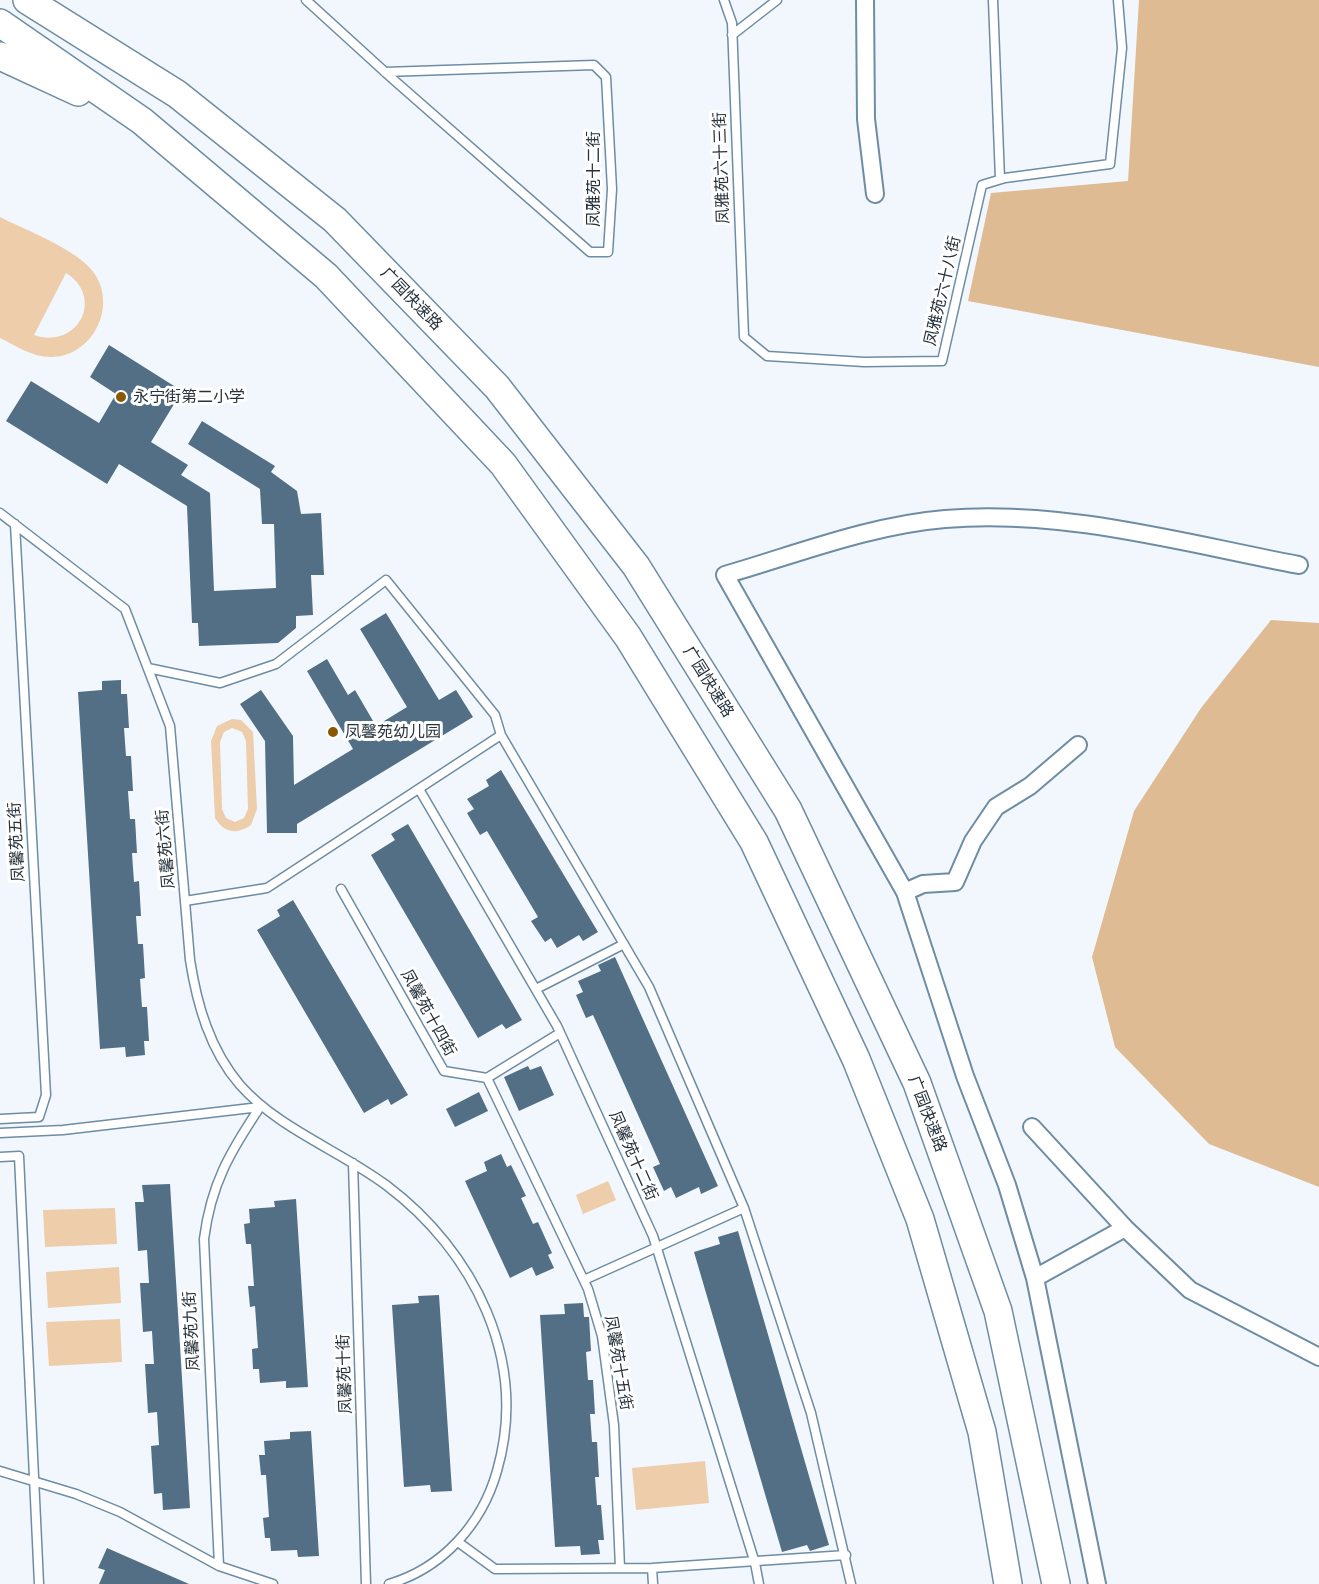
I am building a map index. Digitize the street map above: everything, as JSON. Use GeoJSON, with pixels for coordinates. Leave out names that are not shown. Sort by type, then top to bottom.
{"type":"FeatureCollection","features":[{"type":"Feature","properties":{"kind":"highway","name":"广园快速路"},"geometry":{"type":"LineString","coordinates":[[27,0],[177,94],[334,220],[497,387],[636,566],[788,810],[917,1083],[998,1311],[1056,1578]]}},
{"type":"Feature","properties":{"kind":"highway"},"geometry":{"type":"LineString","coordinates":[[50,0],[177,94]]}},
{"type":"Feature","properties":{"kind":"highway"},"geometry":{"type":"LineString","coordinates":[[0,23],[142,121],[326,276],[503,464],[628,637],[753,842],[856,1059],[920,1219],[982,1432],[1008,1584]]}},
{"type":"Feature","properties":{"kind":"highway"},"geometry":{"type":"LineString","coordinates":[[0,56],[142,121]]}},
{"type":"Feature","properties":{"kind":"street"},"geometry":{"type":"LineString","coordinates":[[865,0],[866,119],[875,194]]}},
{"type":"Feature","properties":{"kind":"street"},"geometry":{"type":"LineString","coordinates":[[1097,1584],[1035,1278],[1007,1185],[965,1076],[905,891],[725,575],[865,533],[944,519],[1021,517],[1109,529],[1299,565]]}},
{"type":"Feature","properties":{"kind":"street"},"geometry":{"type":"LineString","coordinates":[[905,891],[923,884],[955,882],[973,841],[996,807],[1030,786],[1078,745]]}},
{"type":"Feature","properties":{"kind":"street"},"geometry":{"type":"LineString","coordinates":[[1032,1127],[1125,1228],[1190,1290],[1319,1357]]}},
{"type":"Feature","properties":{"kind":"street"},"geometry":{"type":"LineString","coordinates":[[1035,1278],[1125,1228]]}},
{"type":"Feature","properties":{"kind":"lane","name":"凤雅苑十二街"},"geometry":{"type":"LineString","coordinates":[[306,0],[385,72],[590,252],[608,252],[612,189],[606,77],[594,65],[385,72]]}},
{"type":"Feature","properties":{"kind":"lane","name":"凤雅苑六十三街"},"geometry":{"type":"LineString","coordinates":[[724,0],[732,23],[744,337]]}},
{"type":"Feature","properties":{"kind":"lane"},"geometry":{"type":"LineString","coordinates":[[732,35],[777,0]]}},
{"type":"Feature","properties":{"kind":"lane"},"geometry":{"type":"LineString","coordinates":[[993,0],[1000,179],[1110,164],[1122,48],[1118,0]]}},
{"type":"Feature","properties":{"kind":"lane","name":"凤雅苑六十八街"},"geometry":{"type":"LineString","coordinates":[[744,337],[767,356],[864,362],[942,360],[982,185],[1000,179]]}},
{"type":"Feature","properties":{"kind":"lane","name":"凤馨苑六街"},"geometry":{"type":"LineString","coordinates":[[0,513],[126,609],[170,726],[194,982],[205,1025],[219,1055],[260,1107],[353,1163],[386,1185],[416,1210],[463,1264],[481,1293],[493,1324],[502,1357],[506,1390],[506,1424],[501,1457],[492,1490],[477,1518],[458,1542],[416,1573],[389,1584]]}},
{"type":"Feature","properties":{"kind":"lane","name":"凤馨苑五街"},"geometry":{"type":"LineString","coordinates":[[0,1119],[39,1117],[46,1095],[15,524]]}},
{"type":"Feature","properties":{"kind":"lane"},"geometry":{"type":"LineString","coordinates":[[148,668],[220,683],[276,664],[386,580],[495,715],[501,735],[649,987],[744,1208],[812,1413],[851,1584]]}},
{"type":"Feature","properties":{"kind":"lane"},"geometry":{"type":"LineString","coordinates":[[185,901],[267,888],[501,735]]}},
{"type":"Feature","properties":{"kind":"lane","name":"凤馨苑十二街"},"geometry":{"type":"LineString","coordinates":[[419,789],[560,1033],[657,1248],[755,1563],[759,1584]]}},
{"type":"Feature","properties":{"kind":"lane","name":"凤馨苑十四街"},"geometry":{"type":"LineString","coordinates":[[341,889],[444,1071],[487,1078]]}},
{"type":"Feature","properties":{"kind":"lane"},"geometry":{"type":"LineString","coordinates":[[536,989],[624,944]]}},
{"type":"Feature","properties":{"kind":"lane"},"geometry":{"type":"LineString","coordinates":[[487,1078],[560,1033]]}},
{"type":"Feature","properties":{"kind":"lane","name":"凤馨苑十五街"},"geometry":{"type":"LineString","coordinates":[[487,1078],[584,1281],[602,1336],[614,1425],[620,1568]]}},
{"type":"Feature","properties":{"kind":"lane"},"geometry":{"type":"LineString","coordinates":[[0,1133],[63,1130],[260,1107]]}},
{"type":"Feature","properties":{"kind":"lane","name":"凤馨苑九街"},"geometry":{"type":"LineString","coordinates":[[219,1566],[204,1239],[210,1202],[222,1167],[260,1107]]}},
{"type":"Feature","properties":{"kind":"lane"},"geometry":{"type":"LineString","coordinates":[[0,1157],[19,1156],[39,1584]]}},
{"type":"Feature","properties":{"kind":"lane","name":"凤馨苑十街"},"geometry":{"type":"LineString","coordinates":[[353,1163],[366,1584]]}},
{"type":"Feature","properties":{"kind":"lane"},"geometry":{"type":"LineString","coordinates":[[584,1281],[744,1208]]}},
{"type":"Feature","properties":{"kind":"lane"},"geometry":{"type":"LineString","coordinates":[[0,1471],[120,1512],[219,1566],[273,1584]]}},
{"type":"Feature","properties":{"kind":"lane"},"geometry":{"type":"LineString","coordinates":[[458,1542],[495,1569],[652,1568],[755,1563],[846,1555]]}},
{"type":"Feature","properties":{"kind":"lane"},"geometry":{"type":"LineString","coordinates":[[652,1568],[653,1584]]}},
{"type":"Feature","properties":{"kind":"shaded area"},"geometry":{"type":"Polygon","coordinates":[[[1139,0],[1319,0],[1319,367],[968,301],[991,193],[1128,181],[1139,0]]]}},
{"type":"Feature","properties":{"kind":"shaded area"},"geometry":{"type":"Polygon","coordinates":[[[0,217],[64,248],[86,264],[101,286],[103,300],[102,315],[97,328],[78,349],[66,355],[51,357],[37,355],[0,338],[0,217]],[[66,273],[34,335],[50,338],[63,335],[74,328],[81,319],[85,307],[84,295],[78,283],[66,273]]]}},
{"type":"Feature","properties":{"kind":"shaded area"},"geometry":{"type":"Polygon","coordinates":[[[1271,620],[1319,623],[1319,1187],[1209,1144],[1115,1047],[1092,957],[1134,811],[1201,708],[1271,620]]]}},
{"type":"Feature","properties":{"kind":"shaded area"},"geometry":{"type":"Polygon","coordinates":[[[232,719],[241,720],[253,732],[257,809],[251,825],[241,830],[231,831],[222,827],[215,818],[211,741],[217,726],[232,719]],[[232,728],[224,732],[220,742],[222,809],[226,818],[235,822],[244,818],[248,809],[246,741],[242,732],[232,728]]]}},
{"type":"Feature","properties":{"kind":"shaded area"},"geometry":{"type":"Polygon","coordinates":[[[608,1181],[616,1200],[583,1214],[576,1195],[608,1181]]]}},
{"type":"Feature","properties":{"kind":"shaded area"},"geometry":{"type":"Polygon","coordinates":[[[115,1208],[117,1244],[45,1247],[43,1210],[115,1208]]]}},
{"type":"Feature","properties":{"kind":"shaded area"},"geometry":{"type":"Polygon","coordinates":[[[119,1267],[121,1303],[48,1308],[46,1272],[119,1267]]]}},
{"type":"Feature","properties":{"kind":"shaded area"},"geometry":{"type":"Polygon","coordinates":[[[120,1319],[122,1362],[49,1366],[46,1322],[120,1319]]]}},
{"type":"Feature","properties":{"kind":"shaded area"},"geometry":{"type":"Polygon","coordinates":[[[705,1461],[709,1503],[636,1510],[632,1468],[705,1461]]]}},
{"type":"Feature","properties":{"kind":"building"},"geometry":{"type":"Polygon","coordinates":[[[109,345],[182,391],[151,442],[188,465],[181,475],[210,493],[214,591],[276,588],[274,524],[262,524],[260,489],[188,444],[202,421],[275,466],[271,472],[297,491],[301,514],[321,513],[324,575],[311,575],[313,615],[296,616],[296,628],[278,643],[199,646],[198,623],[192,623],[187,506],[119,464],[107,484],[6,421],[31,381],[99,423],[116,394],[90,377],[109,345]]]}},
{"type":"Feature","properties":{"kind":"building"},"geometry":{"type":"Polygon","coordinates":[[[386,613],[439,700],[456,690],[473,717],[297,824],[297,833],[267,833],[265,741],[240,704],[261,690],[293,736],[294,785],[353,749],[307,671],[327,659],[348,695],[355,690],[376,726],[407,707],[360,629],[386,613]]]}},
{"type":"Feature","properties":{"kind":"building"},"geometry":{"type":"Polygon","coordinates":[[[121,680],[121,694],[127,694],[129,728],[124,728],[126,756],[131,756],[133,791],[128,791],[130,819],[135,819],[137,853],[132,853],[134,882],[139,881],[141,916],[136,916],[138,944],[143,944],[145,978],[140,979],[142,1007],[147,1007],[149,1041],[144,1041],[145,1055],[126,1057],[125,1047],[100,1049],[78,692],[102,690],[102,681],[121,680]]]}},
{"type":"Feature","properties":{"kind":"building"},"geometry":{"type":"Polygon","coordinates":[[[501,770],[598,932],[583,941],[579,935],[557,948],[551,938],[545,942],[531,921],[538,917],[487,831],[480,835],[467,813],[474,809],[467,799],[489,786],[486,780],[501,770]]]}},
{"type":"Feature","properties":{"kind":"building"},"geometry":{"type":"Polygon","coordinates":[[[408,824],[522,1020],[506,1029],[502,1024],[478,1038],[371,855],[395,840],[391,834],[408,824]]]}},
{"type":"Feature","properties":{"kind":"building"},"geometry":{"type":"Polygon","coordinates":[[[293,900],[408,1095],[391,1105],[388,1099],[364,1113],[257,930],[280,916],[277,910],[293,900]]]}},
{"type":"Feature","properties":{"kind":"building"},"geometry":{"type":"Polygon","coordinates":[[[615,957],[718,1186],[701,1194],[699,1187],[676,1198],[671,1187],[664,1191],[653,1167],[660,1164],[604,1039],[593,1015],[586,1018],[576,995],[583,992],[578,981],[601,971],[598,965],[615,957]]]}},
{"type":"Feature","properties":{"kind":"building"},"geometry":{"type":"Polygon","coordinates":[[[528,1066],[530,1070],[541,1066],[554,1095],[519,1111],[504,1077],[528,1066]]]}},
{"type":"Feature","properties":{"kind":"building"},"geometry":{"type":"Polygon","coordinates":[[[479,1092],[488,1111],[455,1127],[446,1109],[479,1092]]]}},
{"type":"Feature","properties":{"kind":"building"},"geometry":{"type":"Polygon","coordinates":[[[501,1154],[507,1167],[511,1165],[526,1196],[521,1198],[533,1224],[538,1222],[552,1253],[548,1255],[554,1268],[536,1276],[532,1267],[510,1278],[465,1181],[487,1171],[484,1162],[501,1154]]]}},
{"type":"Feature","properties":{"kind":"building"},"geometry":{"type":"Polygon","coordinates":[[[170,1184],[190,1508],[163,1510],[162,1493],[154,1494],[151,1446],[159,1445],[157,1412],[148,1413],[145,1364],[154,1364],[152,1331],[143,1332],[140,1283],[149,1283],[147,1250],[138,1251],[135,1202],[144,1202],[142,1185],[170,1184]]]}},
{"type":"Feature","properties":{"kind":"building"},"geometry":{"type":"Polygon","coordinates":[[[296,1199],[308,1387],[286,1388],[286,1381],[260,1383],[259,1369],[253,1369],[252,1349],[258,1348],[255,1306],[250,1307],[248,1286],[254,1286],[251,1244],[246,1244],[244,1224],[250,1223],[249,1209],[275,1207],[274,1201],[296,1199]]]}},
{"type":"Feature","properties":{"kind":"building"},"geometry":{"type":"Polygon","coordinates":[[[738,1231],[829,1545],[810,1551],[807,1545],[782,1552],[694,1252],[720,1244],[718,1237],[738,1231]]]}},
{"type":"Feature","properties":{"kind":"building"},"geometry":{"type":"Polygon","coordinates":[[[439,1295],[452,1491],[431,1492],[430,1485],[404,1487],[392,1305],[419,1303],[418,1296],[439,1295]]]}},
{"type":"Feature","properties":{"kind":"building"},"geometry":{"type":"Polygon","coordinates":[[[583,1303],[584,1317],[589,1317],[591,1351],[586,1352],[588,1380],[593,1380],[595,1414],[590,1414],[592,1442],[597,1442],[599,1477],[595,1477],[597,1505],[601,1505],[604,1540],[598,1540],[600,1554],[581,1555],[580,1546],[555,1547],[540,1315],[565,1314],[564,1304],[583,1303]]]}},
{"type":"Feature","properties":{"kind":"building"},"geometry":{"type":"Polygon","coordinates":[[[311,1431],[319,1556],[298,1557],[297,1550],[271,1551],[270,1538],[265,1538],[263,1518],[269,1517],[266,1475],[261,1475],[259,1455],[265,1455],[264,1441],[290,1439],[290,1432],[311,1431]]]}},
{"type":"Feature","properties":{"kind":"building"},"geometry":{"type":"Polygon","coordinates":[[[107,1548],[189,1584],[99,1584],[105,1570],[98,1568],[107,1548]]]}},
{"type":"Feature","properties":{"kind":"place","name":"永宁街第二小学"},"geometry":{"type":"Point","coordinates":[121,397]}},
{"type":"Feature","properties":{"kind":"place","name":"凤馨苑幼儿园"},"geometry":{"type":"Point","coordinates":[333,732]}}]}
